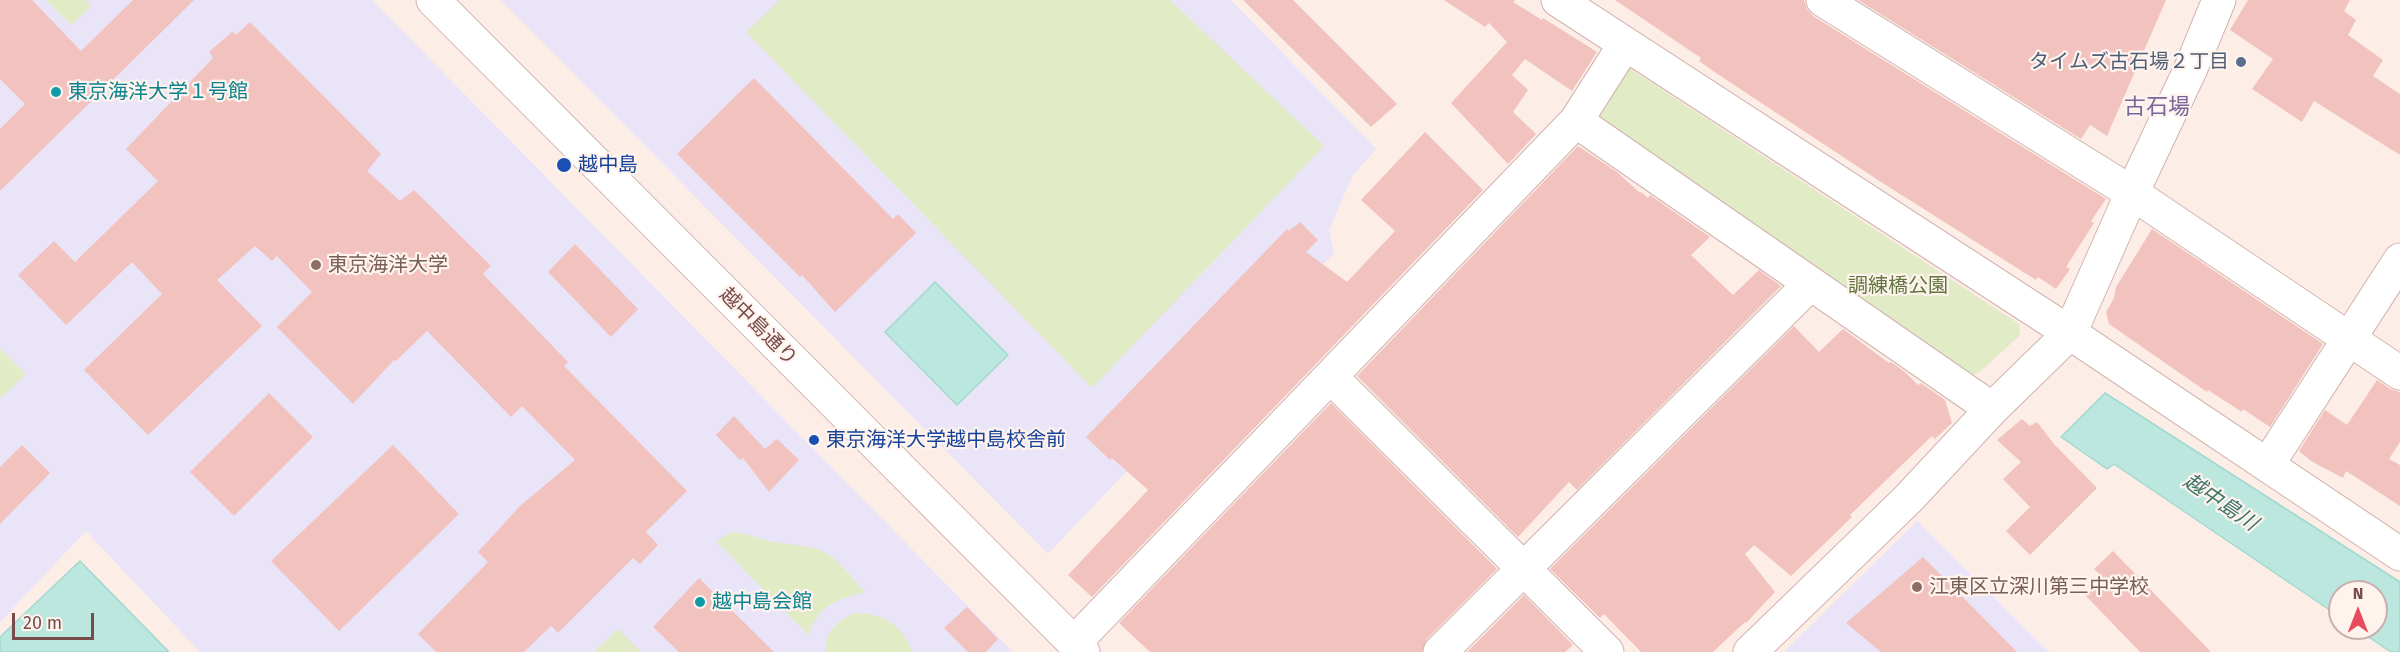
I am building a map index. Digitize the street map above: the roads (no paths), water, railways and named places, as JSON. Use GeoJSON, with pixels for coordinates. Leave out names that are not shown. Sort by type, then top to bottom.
{"type":"FeatureCollection","features":[{"type":"Feature","properties":{"kind":"street","name":"越中島通り"},"geometry":{"type":"LineString","coordinates":[[433,0],[1079,648]]}},
{"type":"Feature","properties":{"kind":"street"},"geometry":{"type":"LineString","coordinates":[[1558,0],[2070,333],[2400,554]]}},
{"type":"Feature","properties":{"kind":"street"},"geometry":{"type":"LineString","coordinates":[[1823,0],[2132,193],[2400,374]]}},
{"type":"Feature","properties":{"kind":"street"},"geometry":{"type":"LineString","coordinates":[[1750,652],[1908,499],[1992,409],[2070,333],[2191,68],[2218,0]]}},
{"type":"Feature","properties":{"kind":"street"},"geometry":{"type":"LineString","coordinates":[[1079,648],[1331,377],[1576,121],[1625,44]]}},
{"type":"Feature","properties":{"kind":"street"},"geometry":{"type":"LineString","coordinates":[[1576,121],[1992,409]]}},
{"type":"Feature","properties":{"kind":"street"},"geometry":{"type":"LineString","coordinates":[[2268,464],[2400,260]]}},
{"type":"Feature","properties":{"kind":"street"},"geometry":{"type":"LineString","coordinates":[[1440,652],[1525,570],[1810,284]]}},
{"type":"Feature","properties":{"kind":"street"},"geometry":{"type":"LineString","coordinates":[[1331,377],[1607,652]]}},
{"type":"Feature","properties":{"kind":"water"},"geometry":{"type":"Polygon","coordinates":[[[935,282],[1008,355],[957,405],[885,332],[935,282]]]}},
{"type":"Feature","properties":{"kind":"water","name":"越中島川"},"geometry":{"type":"Polygon","coordinates":[[[2105,393],[2400,582],[2400,652],[2391,652],[2373,640],[2388,640],[2388,580],[2328,580],[2328,609],[2114,464],[2107,469],[2061,437],[2105,393]]]}},
{"type":"Feature","properties":{"kind":"water"},"geometry":{"type":"Polygon","coordinates":[[[80,561],[169,652],[0,652],[0,637],[80,561]]]}},
{"type":"Feature","properties":{"kind":"place","name":"タイムズ古石場２丁目"},"geometry":{"type":"Point","coordinates":[2241,62]}},
{"type":"Feature","properties":{"kind":"place","name":"東京海洋大学１号館"},"geometry":{"type":"Point","coordinates":[56,92]}},
{"type":"Feature","properties":{"kind":"place","name":"越中島"},"geometry":{"type":"Point","coordinates":[564,165]}},
{"type":"Feature","properties":{"kind":"place","name":"東京海洋大学"},"geometry":{"type":"Point","coordinates":[316,265]}},
{"type":"Feature","properties":{"kind":"place","name":"東京海洋大学越中島校舎前"},"geometry":{"type":"Point","coordinates":[814,440]}},
{"type":"Feature","properties":{"kind":"place","name":"江東区立深川第三中学校"},"geometry":{"type":"Point","coordinates":[1917,587]}},
{"type":"Feature","properties":{"kind":"place","name":"越中島会館"},"geometry":{"type":"Point","coordinates":[700,602]}},
{"type":"Feature","properties":{"kind":"district","name":"古石場"},"geometry":{"type":"Point","coordinates":[2157,108]}},
{"type":"Feature","properties":{"kind":"park label","name":"調練橋公園"},"geometry":{"type":"Point","coordinates":[1898,286]}}]}
